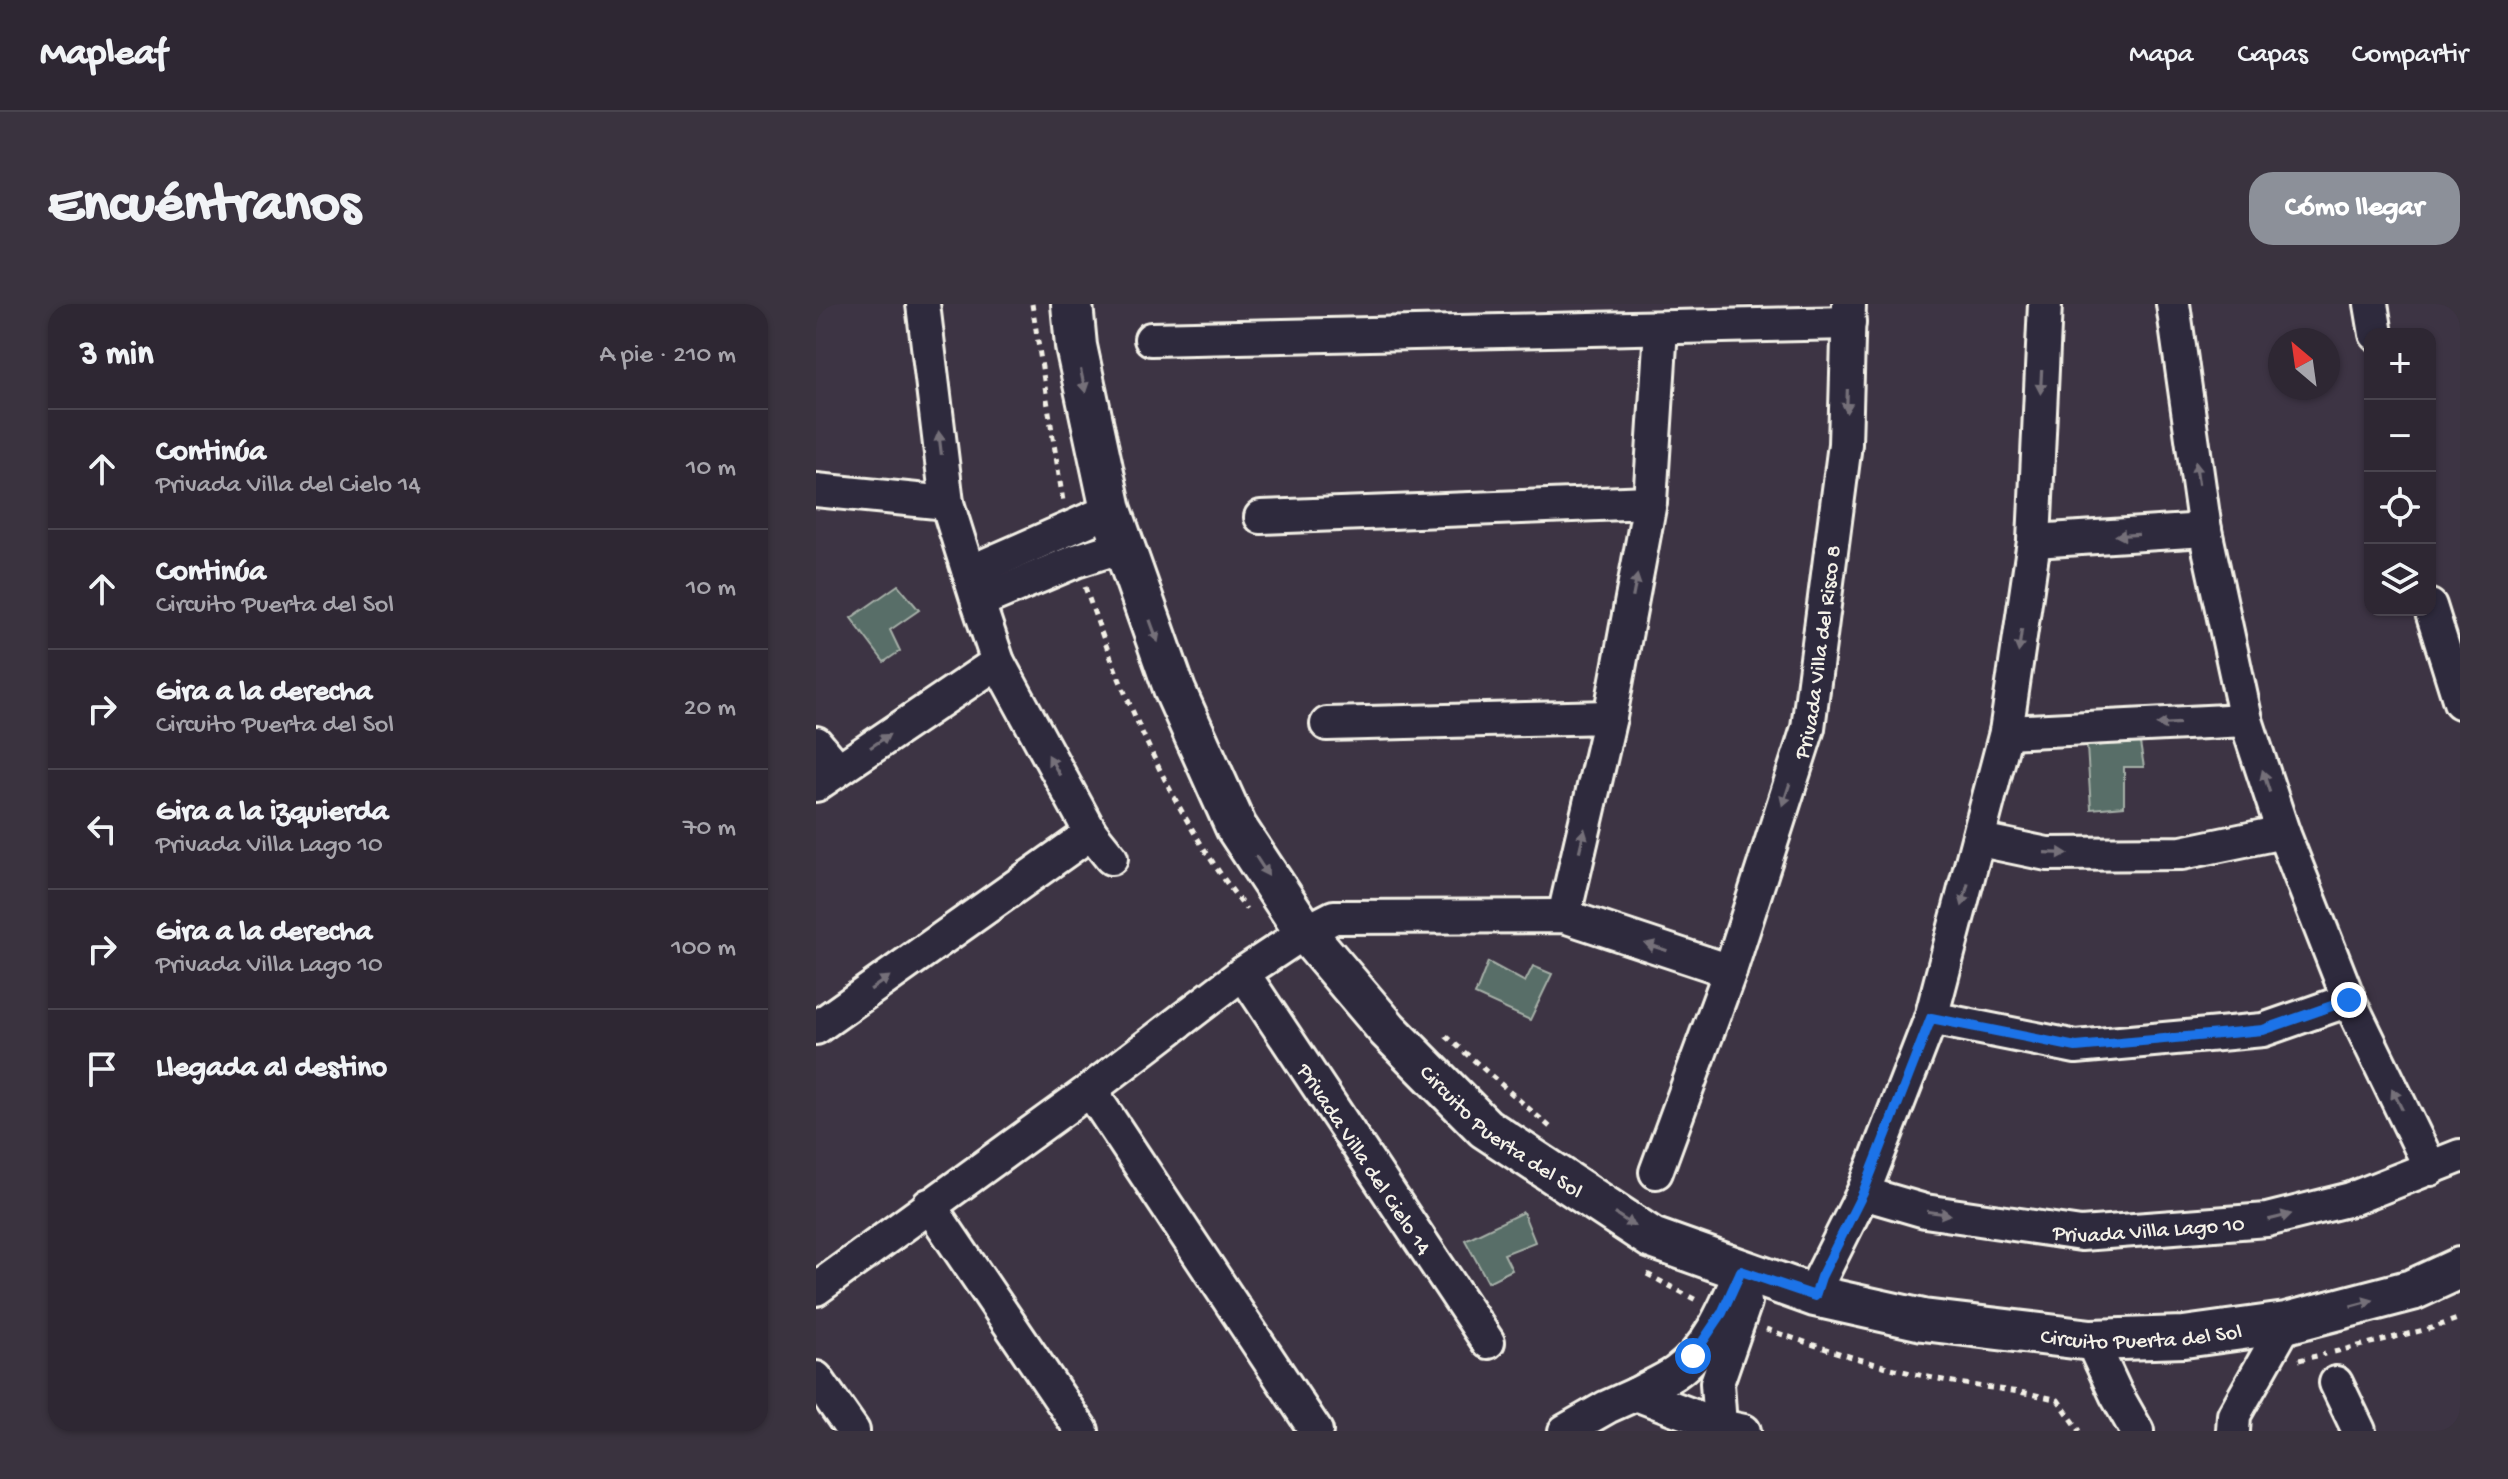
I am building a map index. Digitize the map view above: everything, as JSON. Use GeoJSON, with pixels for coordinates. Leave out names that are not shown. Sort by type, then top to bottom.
{"type":"FeatureCollection","features":[{"type":"Feature","properties":{"kind":"street"},"geometry":{"type":"LineString","coordinates":[[816,1028],[1101,845],[998,662],[947,503],[923,304]]}},
{"type":"Feature","properties":{"kind":"street","name":"Circuito Puerta del Sol"},"geometry":{"type":"LineString","coordinates":[[1072,304],[1076,346],[1117,528],[1175,691],[1236,827],[1305,934],[1388,1030],[1485,1128],[1652,1238],[1748,1273],[1818,1287],[1923,1320],[2091,1340],[2184,1337],[2286,1323],[2412,1290],[2460,1268]]}},
{"type":"Feature","properties":{"kind":"street"},"geometry":{"type":"LineString","coordinates":[[1818,1287],[1863,1193],[1931,1018],[2006,732],[2034,541],[2045,304]]}},
{"type":"Feature","properties":{"kind":"street","name":"Privada Villa Lago 10"},"geometry":{"type":"LineString","coordinates":[[1863,1193],[1925,1211],[2081,1234],[2267,1220],[2351,1199],[2446,1162],[2349,1000],[2283,832],[2246,720],[2205,530],[2173,304]]}},
{"type":"Feature","properties":{"kind":"street"},"geometry":{"type":"LineString","coordinates":[[2371,304],[2375,328]]}},
{"type":"Feature","properties":{"kind":"street","name":"Privada Villa del Risco 8"},"geometry":{"type":"LineString","coordinates":[[1151,339],[1661,328],[1849,314],[1845,444],[1808,728],[1730,971],[1656,1172]]}},
{"type":"Feature","properties":{"kind":"street"},"geometry":{"type":"LineString","coordinates":[[1564,916],[1610,717],[1650,502],[1661,328]]}},
{"type":"Feature","properties":{"kind":"street"},"geometry":{"type":"LineString","coordinates":[[816,490],[947,503]]}},
{"type":"Feature","properties":{"kind":"street"},"geometry":{"type":"LineString","coordinates":[[1261,517],[1650,502]]}},
{"type":"Feature","properties":{"kind":"street"},"geometry":{"type":"LineString","coordinates":[[974,587],[1117,528]]}},
{"type":"Feature","properties":{"kind":"street"},"geometry":{"type":"LineString","coordinates":[[2034,541],[2205,530]]}},
{"type":"Feature","properties":{"kind":"street"},"geometry":{"type":"LineString","coordinates":[[2433,616],[2460,702]]}},
{"type":"Feature","properties":{"kind":"street"},"geometry":{"type":"LineString","coordinates":[[816,743],[827,777],[998,662]]}},
{"type":"Feature","properties":{"kind":"street"},"geometry":{"type":"LineString","coordinates":[[1327,724],[1610,717]]}},
{"type":"Feature","properties":{"kind":"street"},"geometry":{"type":"LineString","coordinates":[[2006,732],[2246,720]]}},
{"type":"Feature","properties":{"kind":"street"},"geometry":{"type":"LineString","coordinates":[[1980,840],[2047,854],[2182,853],[2283,832]]}},
{"type":"Feature","properties":{"kind":"street"},"geometry":{"type":"LineString","coordinates":[[816,1289],[1090,1090],[1243,973],[1305,934],[1564,916],[1730,971]]}},
{"type":"Feature","properties":{"kind":"street","name":"Privada Villa del Cielo 14"},"geometry":{"type":"LineString","coordinates":[[1243,973],[1488,1342]]}},
{"type":"Feature","properties":{"kind":"street"},"geometry":{"type":"LineString","coordinates":[[1931,1018],[2076,1047],[2263,1030],[2349,1000]]}},
{"type":"Feature","properties":{"kind":"street"},"geometry":{"type":"LineString","coordinates":[[1090,1090],[1316,1431]]}},
{"type":"Feature","properties":{"kind":"street"},"geometry":{"type":"LineString","coordinates":[[929,1205],[1082,1431]]}},
{"type":"Feature","properties":{"kind":"street"},"geometry":{"type":"LineString","coordinates":[[1732,1428],[1717,1383],[1730,1316],[1748,1273]]}},
{"type":"Feature","properties":{"kind":"street"},"geometry":{"type":"LineString","coordinates":[[1565,1431],[1677,1372],[1730,1316]]}},
{"type":"Feature","properties":{"kind":"street"},"geometry":{"type":"LineString","coordinates":[[2233,1431],[2234,1415],[2286,1323]]}},
{"type":"Feature","properties":{"kind":"street"},"geometry":{"type":"LineString","coordinates":[[2091,1340],[2137,1431]]}},
{"type":"Feature","properties":{"kind":"street"},"geometry":{"type":"LineString","coordinates":[[816,1378],[853,1431]]}},
{"type":"Feature","properties":{"kind":"street"},"geometry":{"type":"LineString","coordinates":[[2336,1383],[2359,1431]]}},
{"type":"Feature","properties":{"kind":"street"},"geometry":{"type":"LineString","coordinates":[[1636,1394],[1732,1428]]}},
{"type":"Feature","properties":{"kind":"path"},"geometry":{"type":"LineString","coordinates":[[1032,304],[1071,546],[1146,745],[1185,822],[1248,911]]}},
{"type":"Feature","properties":{"kind":"path"},"geometry":{"type":"LineString","coordinates":[[1444,1035],[1560,1134]]}},
{"type":"Feature","properties":{"kind":"path"},"geometry":{"type":"LineString","coordinates":[[1640,1270],[1730,1316],[1861,1362],[1945,1381],[2032,1393],[2058,1400],[2080,1431]]}},
{"type":"Feature","properties":{"kind":"green space"},"geometry":{"type":"Polygon","coordinates":[[[898,585],[919,610],[890,630],[900,651],[884,662],[851,618],[898,585]]]}},
{"type":"Feature","properties":{"kind":"green space"},"geometry":{"type":"Polygon","coordinates":[[[2140,743],[2144,767],[2124,767],[2124,806],[2091,809],[2087,746],[2140,743]]]}},
{"type":"Feature","properties":{"kind":"green space"},"geometry":{"type":"Polygon","coordinates":[[[1488,962],[1525,982],[1533,966],[1552,974],[1530,1020],[1475,995],[1488,962]]]}},
{"type":"Feature","properties":{"kind":"green space"},"geometry":{"type":"Polygon","coordinates":[[[1523,1212],[1535,1242],[1504,1254],[1512,1270],[1488,1282],[1465,1240],[1523,1212]]]}},
{"type":"Feature","properties":{"kind":"route"},"geometry":{"type":"LineString","coordinates":[[1693,1356],[1722,1313],[1741,1271],[1815,1296],[1821,1277],[1863,1193],[1931,1018],[2076,1047],[2263,1030],[2349,1000]]}}]}
